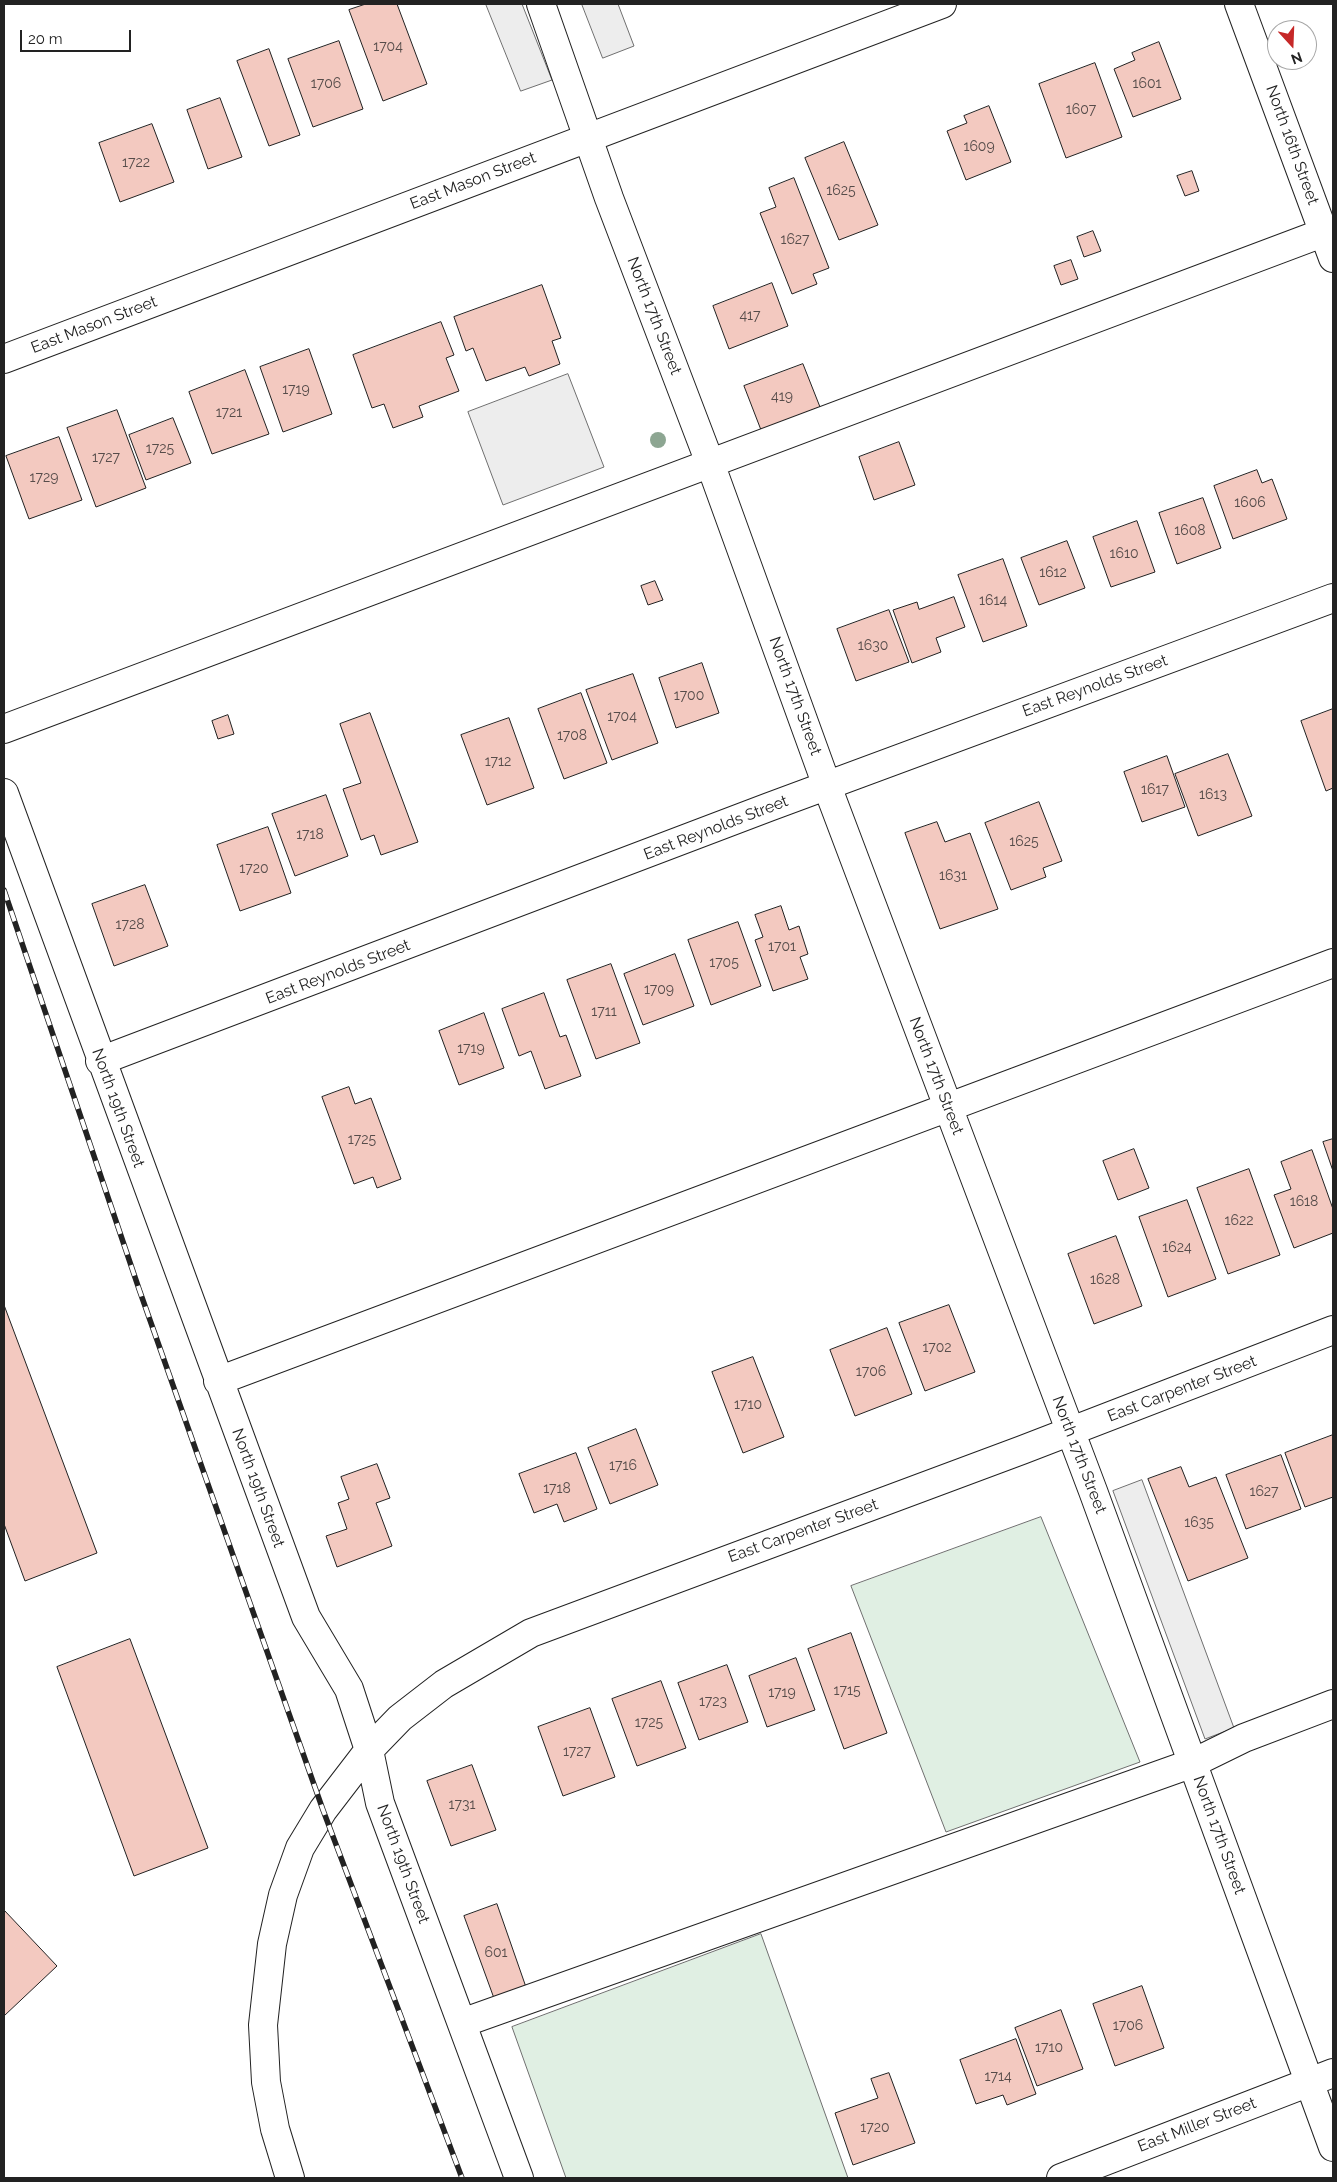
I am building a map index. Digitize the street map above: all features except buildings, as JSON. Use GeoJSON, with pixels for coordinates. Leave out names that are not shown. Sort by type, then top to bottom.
{"type":"FeatureCollection","features":[{"type":"Feature","properties":{"kind":"street","name":"North 17th Street"},"geometry":{"type":"LineString","coordinates":[[541,4],[588,137],[828,786],[1193,1763],[1321,2077],[1333,2147]]}},
{"type":"Feature","properties":{"kind":"street","name":"East Mason Street"},"geometry":{"type":"LineString","coordinates":[[4,359],[942,4]]}},
{"type":"Feature","properties":{"kind":"street","name":"North 16th Street"},"geometry":{"type":"LineString","coordinates":[[1240,4],[1330,240]]}},
{"type":"Feature","properties":{"kind":"street"},"geometry":{"type":"LineString","coordinates":[[4,729],[710,463],[1330,240]]}},
{"type":"Feature","properties":{"kind":"street","name":"East Reynolds Street"},"geometry":{"type":"LineString","coordinates":[[100,1062],[828,786],[1333,598]]}},
{"type":"Feature","properties":{"kind":"street","name":"North 19th Street"},"geometry":{"type":"LineString","coordinates":[[4,793],[100,1062],[306,1617],[343,1676],[369,1750],[380,1803],[519,2178]]}},
{"type":"Feature","properties":{"kind":"street"},"geometry":{"type":"LineString","coordinates":[[218,1381],[1333,962]]}},
{"type":"Feature","properties":{"kind":"street","name":"East Carpenter Street"},"geometry":{"type":"LineString","coordinates":[[290,2178],[275,2130],[266,2082],[263,2025],[266,1982],[283,1895],[300,1848],[323,1810],[369,1750],[400,1718],[444,1684],[531,1633],[1069,1432],[1333,1330]]}},
{"type":"Feature","properties":{"kind":"street"},"geometry":{"type":"LineString","coordinates":[[462,2023],[1193,1763],[1244,1738],[1333,1704]]}},
{"type":"Feature","properties":{"kind":"street","name":"East Miller Street"},"geometry":{"type":"LineString","coordinates":[[1060,2178],[1321,2077]]}},
{"type":"Feature","properties":{"kind":"green space"},"geometry":{"type":"Polygon","coordinates":[[[1041,1517],[1140,1762],[946,1832],[851,1586],[1041,1517]]]}},
{"type":"Feature","properties":{"kind":"green space"},"geometry":{"type":"Polygon","coordinates":[[[761,1934],[848,2178],[566,2178],[512,2027],[761,1934]]]}},
{"type":"Feature","properties":{"kind":"shaded area"},"geometry":{"type":"Polygon","coordinates":[[[486,4],[522,4],[552,80],[521,91],[486,4]]]}},
{"type":"Feature","properties":{"kind":"shaded area"},"geometry":{"type":"Polygon","coordinates":[[[582,4],[618,4],[634,46],[603,58],[582,4]]]}},
{"type":"Feature","properties":{"kind":"shaded area"},"geometry":{"type":"Polygon","coordinates":[[[568,374],[604,467],[503,505],[468,412],[568,374]]]}},
{"type":"Feature","properties":{"kind":"shaded area"},"geometry":{"type":"Polygon","coordinates":[[[1142,1480],[1234,1728],[1205,1739],[1113,1491],[1142,1480]]]}},
{"type":"Feature","properties":{"kind":"railway"},"geometry":{"type":"LineString","coordinates":[[4,890],[139,1289],[323,1810],[462,2178]]}}]}
